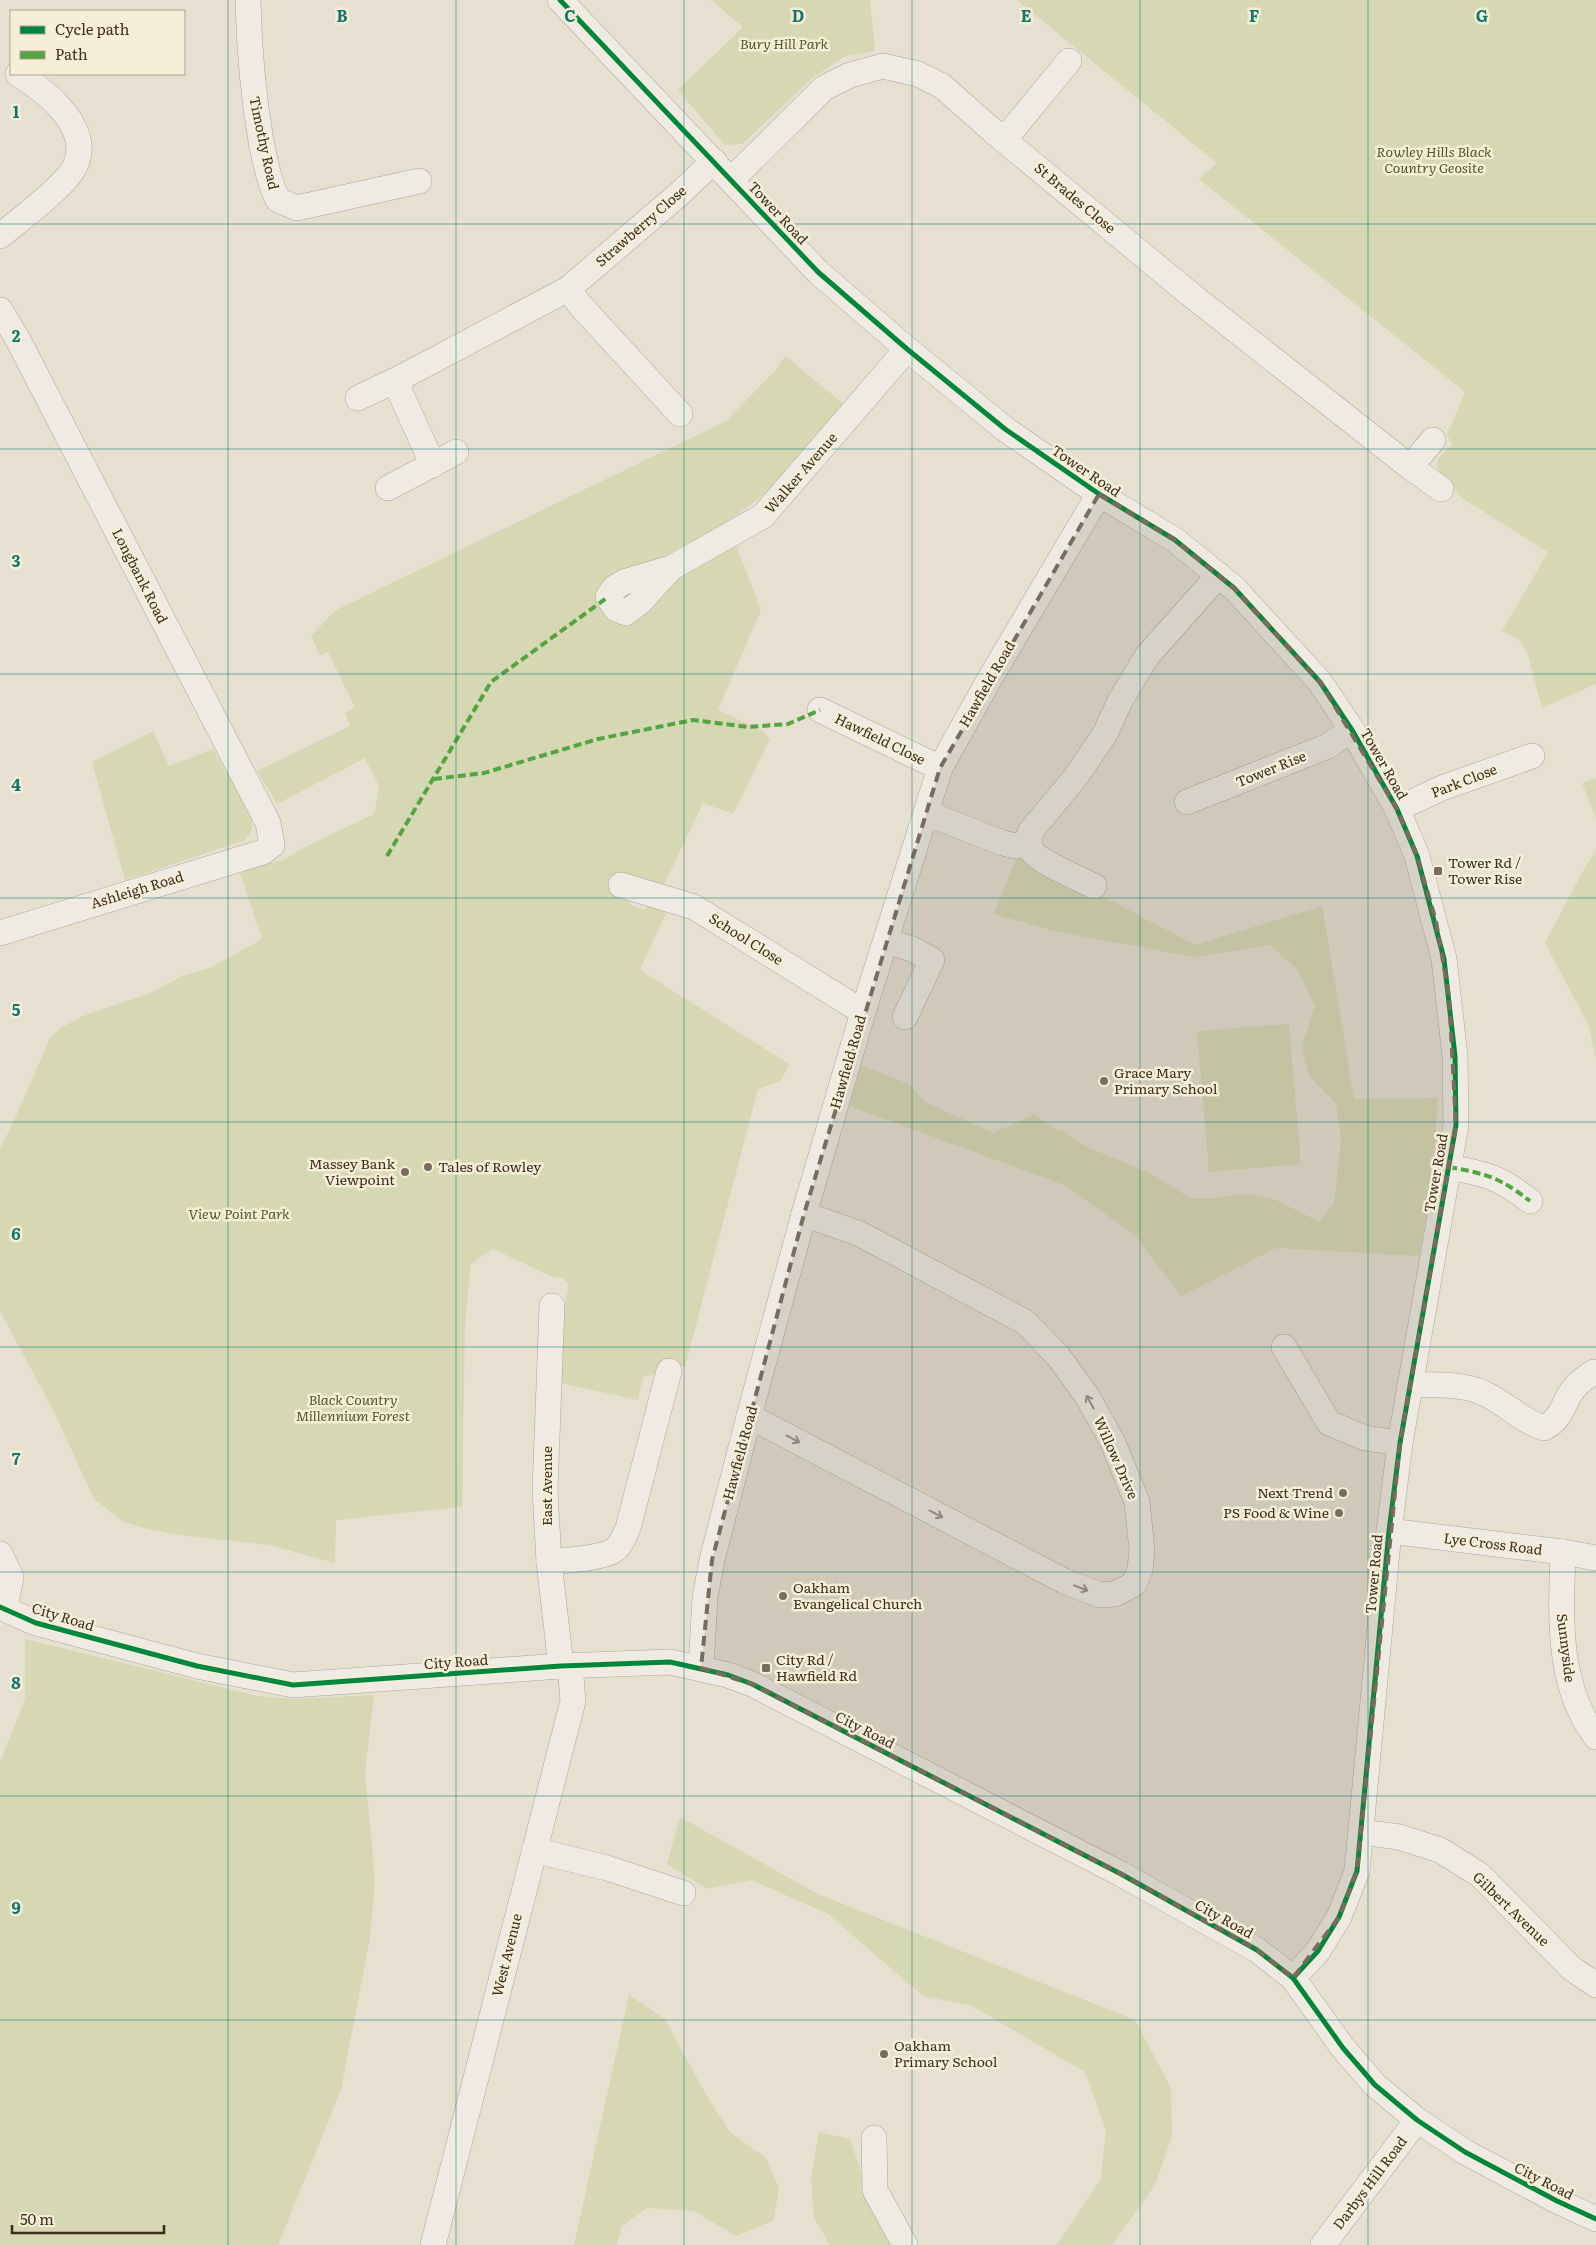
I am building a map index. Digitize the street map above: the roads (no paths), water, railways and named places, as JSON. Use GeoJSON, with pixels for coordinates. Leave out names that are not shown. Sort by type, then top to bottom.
{"type":"FeatureCollection","features":[{"type":"Feature","properties":{"kind":"street","name":"Timothy Road"},"geometry":{"type":"LineString","coordinates":[[248,0],[253,98],[265,161],[272,188],[278,200],[297,208],[419,181]]}},
{"type":"Feature","properties":{"kind":"street","name":"Tower Road"},"geometry":{"type":"LineString","coordinates":[[560,0],[732,179],[818,272],[907,349],[1005,429],[1099,494],[1176,540],[1234,588],[1320,682],[1352,730],[1397,809],[1417,856],[1436,921],[1444,959],[1455,1056],[1456,1125],[1400,1443],[1389,1531],[1357,1872],[1339,1917],[1318,1951],[1292,1978]]}},
{"type":"Feature","properties":{"kind":"street"},"geometry":{"type":"LineString","coordinates":[[998,135],[1062,57]]}},
{"type":"Feature","properties":{"kind":"street","name":"St Brades Close"},"geometry":{"type":"LineString","coordinates":[[732,179],[824,88],[850,75],[883,66],[918,74],[942,86],[998,135],[1190,294],[1410,467],[1441,488]]}},
{"type":"Feature","properties":{"kind":"street"},"geometry":{"type":"LineString","coordinates":[[0,236],[65,180],[76,166],[78,151],[77,137],[67,116],[30,81],[20,75]]}},
{"type":"Feature","properties":{"kind":"street","name":"Strawberry Close"},"geometry":{"type":"LineString","coordinates":[[358,398],[402,377],[568,289],[678,195],[714,161]]}},
{"type":"Feature","properties":{"kind":"street"},"geometry":{"type":"LineString","coordinates":[[568,289],[580,305],[680,414]]}},
{"type":"Feature","properties":{"kind":"street","name":"Longbank Road"},"geometry":{"type":"LineString","coordinates":[[0,310],[17,338],[268,823],[272,845]]}},
{"type":"Feature","properties":{"kind":"street","name":"Walker Avenue"},"geometry":{"type":"LineString","coordinates":[[671,568],[763,516],[907,349]]}},
{"type":"Feature","properties":{"kind":"street"},"geometry":{"type":"LineString","coordinates":[[402,377],[399,390],[433,465]]}},
{"type":"Feature","properties":{"kind":"street"},"geometry":{"type":"LineString","coordinates":[[1410,467],[1433,440]]}},
{"type":"Feature","properties":{"kind":"street"},"geometry":{"type":"LineString","coordinates":[[388,488],[456,452]]}},
{"type":"Feature","properties":{"kind":"street","name":"Hawfield Road"},"geometry":{"type":"LineString","coordinates":[[701,1668],[706,1597],[712,1560],[750,1416],[804,1214],[863,1012],[940,768],[989,680],[1099,494]]}},
{"type":"Feature","properties":{"kind":"street"},"geometry":{"type":"LineString","coordinates":[[1094,886],[1042,860],[1032,851],[1028,841],[1030,832],[1075,778],[1105,734],[1120,701],[1147,656],[1219,575]]}},
{"type":"Feature","properties":{"kind":"street","name":"Hawfield Close"},"geometry":{"type":"LineString","coordinates":[[820,710],[940,768]]}},
{"type":"Feature","properties":{"kind":"street","name":"Tower Rise"},"geometry":{"type":"LineString","coordinates":[[1187,802],[1328,746],[1352,730]]}},
{"type":"Feature","properties":{"kind":"street","name":"Park Close"},"geometry":{"type":"LineString","coordinates":[[1397,809],[1442,788],[1532,756]]}},
{"type":"Feature","properties":{"kind":"street"},"geometry":{"type":"LineString","coordinates":[[926,813],[1003,843],[1016,846],[1028,841]]}},
{"type":"Feature","properties":{"kind":"street","name":"Ashleigh Road"},"geometry":{"type":"LineString","coordinates":[[1,929],[263,852],[272,845]]}},
{"type":"Feature","properties":{"kind":"street","name":"School Close"},"geometry":{"type":"LineString","coordinates":[[621,885],[694,906],[863,1012]]}},
{"type":"Feature","properties":{"kind":"street"},"geometry":{"type":"LineString","coordinates":[[886,941],[912,949],[932,960],[906,1017]]}},
{"type":"Feature","properties":{"kind":"street"},"geometry":{"type":"LineString","coordinates":[[1450,1167],[1488,1174],[1510,1185],[1530,1201]]}},
{"type":"Feature","properties":{"kind":"street","name":"Willow Drive"},"geometry":{"type":"LineString","coordinates":[[750,1416],[1064,1581],[1100,1595],[1115,1594],[1134,1584],[1140,1570],[1142,1550],[1137,1502],[1113,1443],[1091,1404],[1058,1356],[1025,1322],[1001,1308],[860,1234],[804,1214]]}},
{"type":"Feature","properties":{"kind":"street","name":"East Avenue"},"geometry":{"type":"LineString","coordinates":[[552,1306],[546,1490],[548,1562],[566,1665]]}},
{"type":"Feature","properties":{"kind":"street"},"geometry":{"type":"LineString","coordinates":[[1284,1347],[1329,1423],[1364,1438],[1400,1443]]}},
{"type":"Feature","properties":{"kind":"street"},"geometry":{"type":"LineString","coordinates":[[548,1562],[600,1555],[612,1551],[621,1544],[628,1528],[654,1393],[669,1371]]}},
{"type":"Feature","properties":{"kind":"street"},"geometry":{"type":"LineString","coordinates":[[1410,1385],[1462,1386],[1484,1393],[1533,1424],[1544,1428],[1555,1422],[1571,1392],[1582,1379],[1594,1372]]}},
{"type":"Feature","properties":{"kind":"street","name":"Lye Cross Road"},"geometry":{"type":"LineString","coordinates":[[1389,1531],[1564,1552],[1596,1558]]}},
{"type":"Feature","properties":{"kind":"street","name":"Sunnyside"},"geometry":{"type":"LineString","coordinates":[[1564,1552],[1561,1613],[1567,1672],[1580,1713],[1596,1737]]}},
{"type":"Feature","properties":{"kind":"street"},"geometry":{"type":"LineString","coordinates":[[0,1554],[11,1577],[3,1608]]}},
{"type":"Feature","properties":{"kind":"street","name":"City Road"},"geometry":{"type":"LineString","coordinates":[[3,1608],[46,1626],[197,1666],[293,1685],[566,1665],[670,1662],[701,1668],[752,1684],[1121,1874],[1256,1950],[1292,1978],[1343,2048],[1375,2085],[1417,2120],[1465,2152],[1557,2201],[1596,2218]]}},
{"type":"Feature","properties":{"kind":"street","name":"West Avenue"},"geometry":{"type":"LineString","coordinates":[[433,2245],[573,1701],[566,1665]]}},
{"type":"Feature","properties":{"kind":"street","name":"Gilbert Avenue"},"geometry":{"type":"LineString","coordinates":[[1362,1832],[1399,1837],[1440,1850],[1480,1875],[1571,1968],[1596,1985]]}},
{"type":"Feature","properties":{"kind":"street"},"geometry":{"type":"LineString","coordinates":[[534,1850],[607,1868],[683,1893]]}},
{"type":"Feature","properties":{"kind":"street","name":"Darbys Hill Road"},"geometry":{"type":"LineString","coordinates":[[1323,2245],[1417,2120]]}},
{"type":"Feature","properties":{"kind":"street"},"geometry":{"type":"LineString","coordinates":[[874,2138],[875,2190],[904,2245]]}},
{"type":"Feature","properties":{"kind":"place","name":"Tower Rd / Tower Rise"},"geometry":{"type":"Point","coordinates":[1438,871]}},
{"type":"Feature","properties":{"kind":"place","name":"Grace Mary Primary School"},"geometry":{"type":"Point","coordinates":[1104,1081]}},
{"type":"Feature","properties":{"kind":"place","name":"Tales of Rowley"},"geometry":{"type":"Point","coordinates":[428,1167]}},
{"type":"Feature","properties":{"kind":"place","name":"Massey Bank Viewpoint"},"geometry":{"type":"Point","coordinates":[405,1172]}},
{"type":"Feature","properties":{"kind":"place","name":"Next Trend"},"geometry":{"type":"Point","coordinates":[1343,1493]}},
{"type":"Feature","properties":{"kind":"place","name":"PS Food & Wine"},"geometry":{"type":"Point","coordinates":[1339,1513]}},
{"type":"Feature","properties":{"kind":"place","name":"Oakham Evangelical Church"},"geometry":{"type":"Point","coordinates":[783,1596]}},
{"type":"Feature","properties":{"kind":"place","name":"City Rd / Hawfield Rd"},"geometry":{"type":"Point","coordinates":[766,1668]}},
{"type":"Feature","properties":{"kind":"place","name":"Oakham Primary School"},"geometry":{"type":"Point","coordinates":[884,2054]}},
{"type":"Feature","properties":{"kind":"park label","name":"Bury Hill Park"},"geometry":{"type":"Point","coordinates":[784,44]}},
{"type":"Feature","properties":{"kind":"park label","name":"Rowley Hills Black Country Geosite"},"geometry":{"type":"Point","coordinates":[1434,160]}},
{"type":"Feature","properties":{"kind":"park label","name":"View Point Park"},"geometry":{"type":"Point","coordinates":[239,1214]}},
{"type":"Feature","properties":{"kind":"park label","name":"Black Country Millennium Forest"},"geometry":{"type":"Point","coordinates":[353,1408]}}]}
